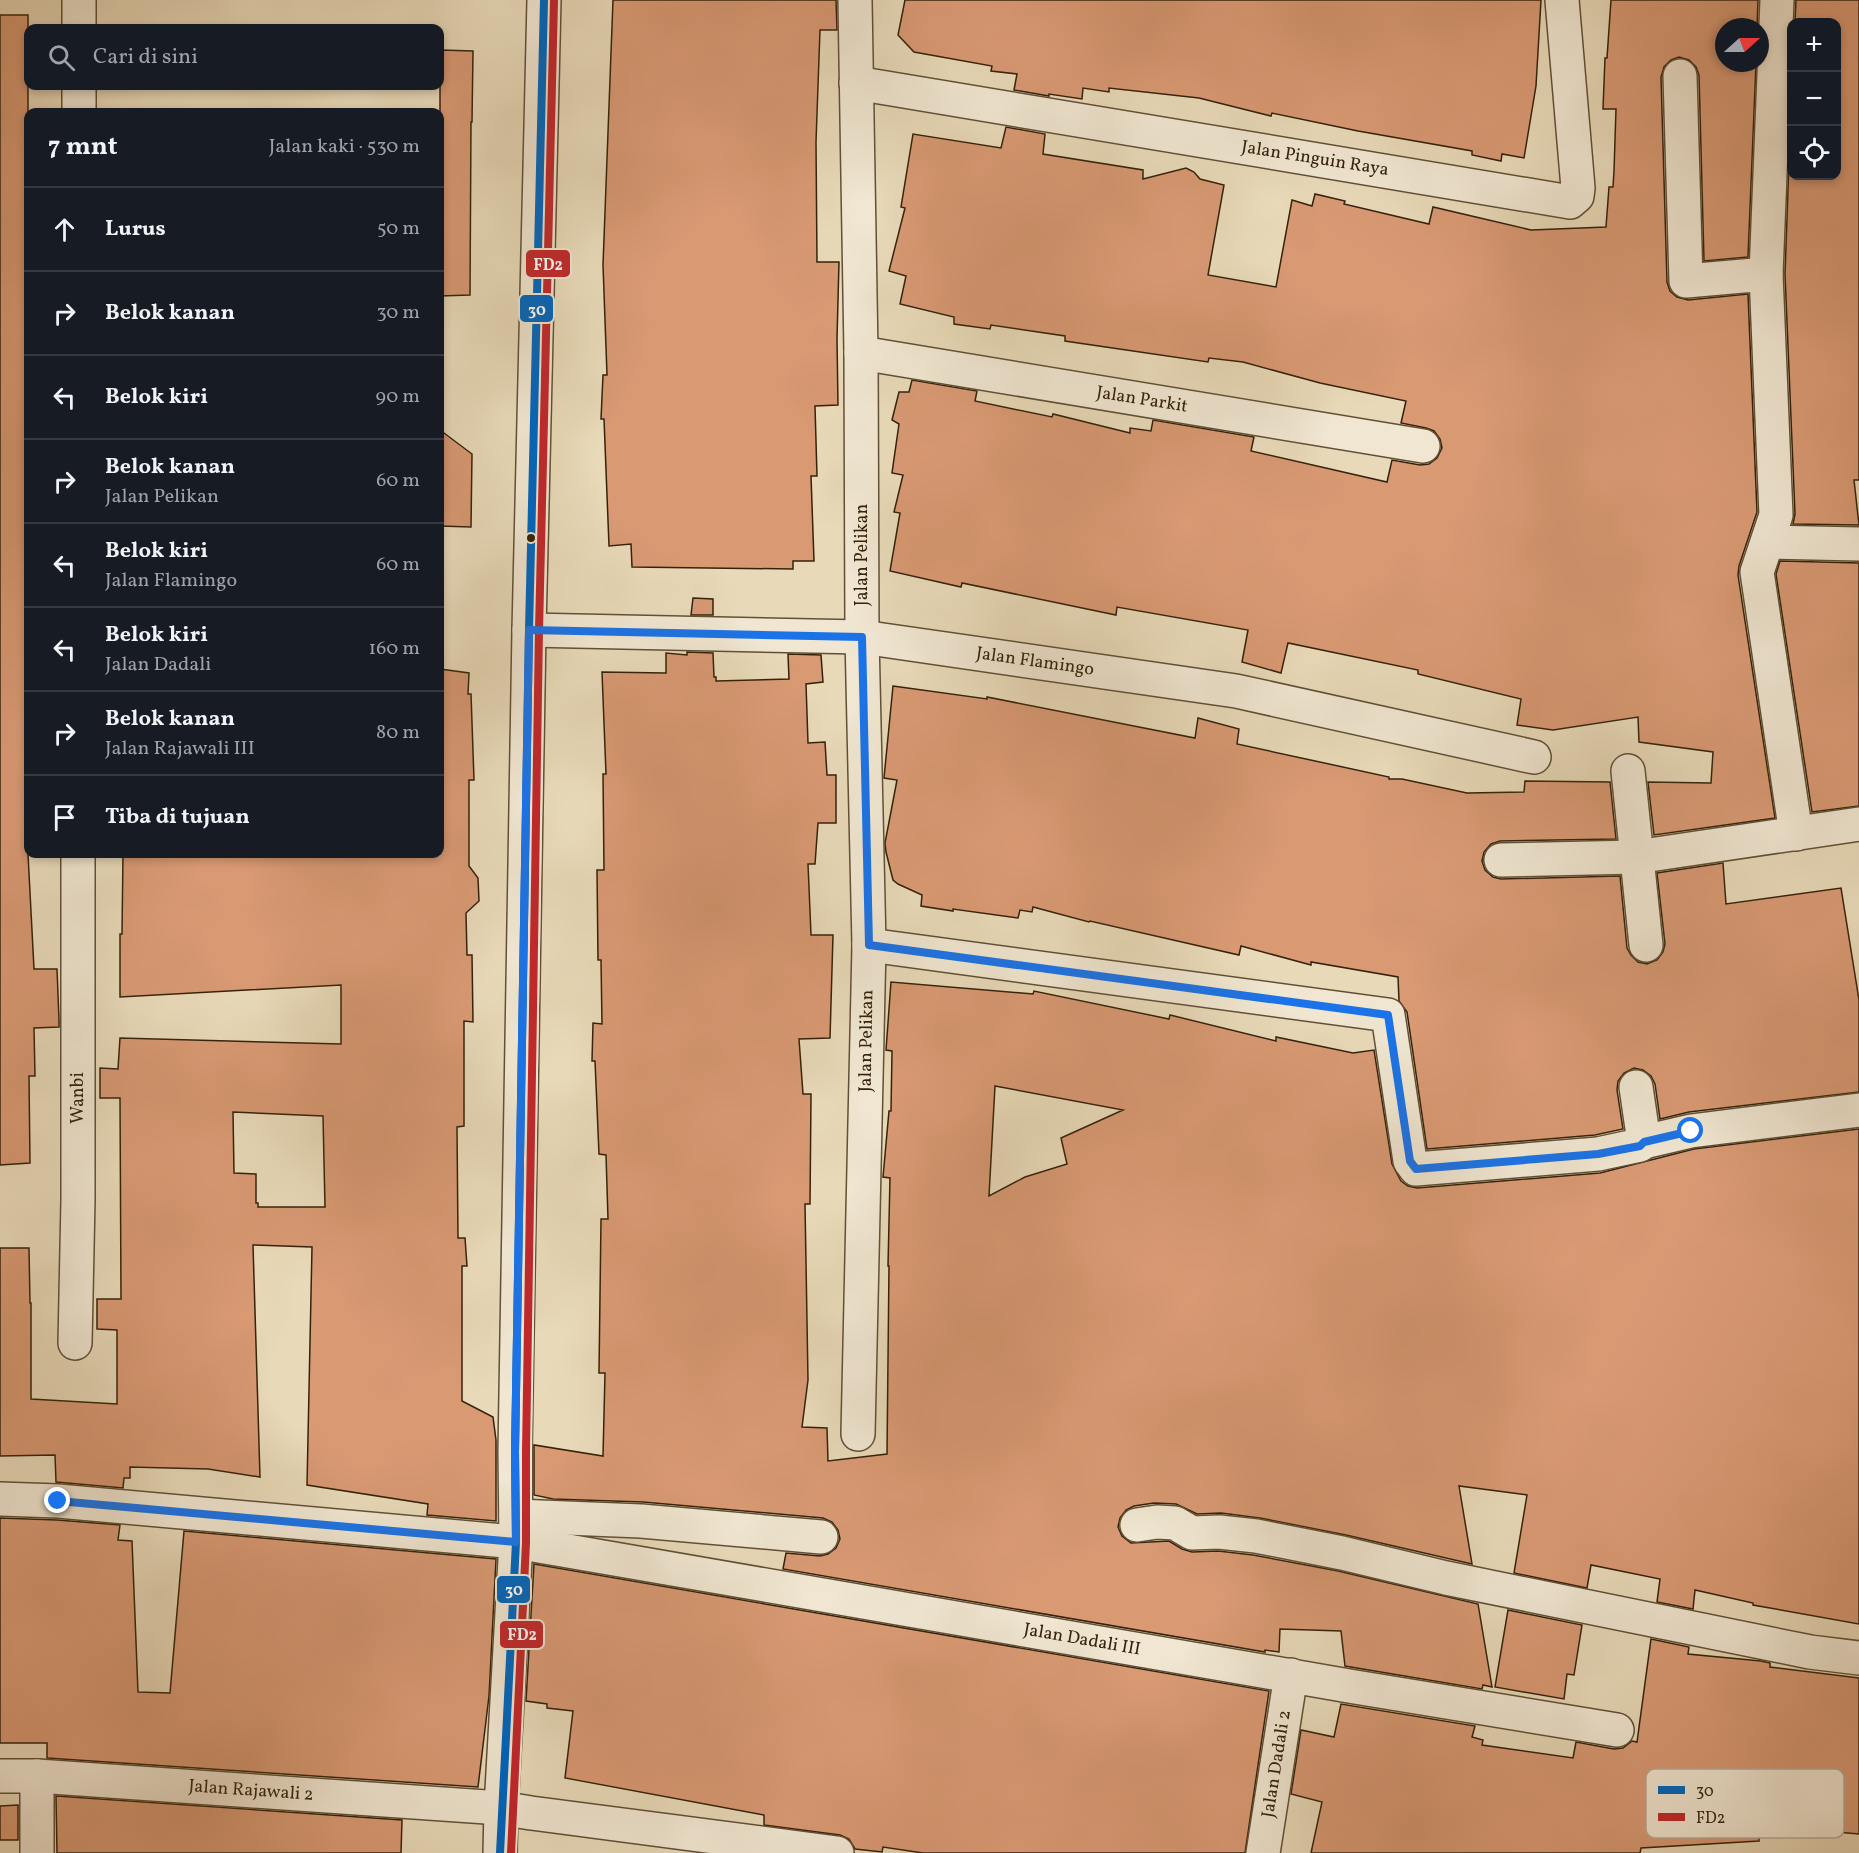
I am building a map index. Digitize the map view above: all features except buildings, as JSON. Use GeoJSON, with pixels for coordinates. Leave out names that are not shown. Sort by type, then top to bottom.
{"type":"FeatureCollection","features":[{"type":"Feature","properties":{"kind":"street"},"geometry":{"type":"LineString","coordinates":[[79,0],[79,24]]}},
{"type":"Feature","properties":{"kind":"street"},"geometry":{"type":"LineString","coordinates":[[500,1853],[501,1808],[526,1535],[515,1440],[543,0]]}},
{"type":"Feature","properties":{"kind":"street","name":"Jalan Pelikan"},"geometry":{"type":"LineString","coordinates":[[855,0],[861,353],[862,637],[869,945],[858,1434]]}},
{"type":"Feature","properties":{"kind":"street","name":"Jalan Pinguin Raya"},"geometry":{"type":"LineString","coordinates":[[856,83],[1570,202],[1577,196],[1578,188],[1563,0]]}},
{"type":"Feature","properties":{"kind":"street"},"geometry":{"type":"LineString","coordinates":[[1777,0],[1766,274],[1776,515],[1756,572],[1796,834]]}},
{"type":"Feature","properties":{"kind":"street"},"geometry":{"type":"LineString","coordinates":[[1680,76],[1686,281],[1766,274]]}},
{"type":"Feature","properties":{"kind":"street"},"geometry":{"type":"LineString","coordinates":[[79,90],[79,108]]}},
{"type":"Feature","properties":{"kind":"street","name":"Jalan Parkit"},"geometry":{"type":"LineString","coordinates":[[861,353],[1423,446]]}},
{"type":"Feature","properties":{"kind":"street"},"geometry":{"type":"LineString","coordinates":[[1768,542],[1859,544]]}},
{"type":"Feature","properties":{"kind":"street","name":"Jalan Flamingo"},"geometry":{"type":"LineString","coordinates":[[529,630],[862,637],[1236,691],[1534,758]]}},
{"type":"Feature","properties":{"kind":"street"},"geometry":{"type":"LineString","coordinates":[[1628,771],[1646,945]]}},
{"type":"Feature","properties":{"kind":"street"},"geometry":{"type":"LineString","coordinates":[[1501,860],[1636,857],[1859,824]]}},
{"type":"Feature","properties":{"kind":"street","name":"Wanbi"},"geometry":{"type":"LineString","coordinates":[[75,1343],[78,1200],[78,858]]}},
{"type":"Feature","properties":{"kind":"street"},"geometry":{"type":"LineString","coordinates":[[869,945],[1388,1015],[1410,1161],[1416,1169],[1598,1154],[1640,1146],[1644,1142],[1691,1131],[1859,1110]]}},
{"type":"Feature","properties":{"kind":"street"},"geometry":{"type":"LineString","coordinates":[[1636,1087],[1644,1142]]}},
{"type":"Feature","properties":{"kind":"street"},"geometry":{"type":"LineString","coordinates":[[0,1498],[526,1535],[641,1521],[821,1537]]}},
{"type":"Feature","properties":{"kind":"street"},"geometry":{"type":"LineString","coordinates":[[1137,1525],[1157,1522],[1175,1523],[1192,1533],[1219,1532],[1256,1536],[1342,1553],[1446,1578],[1775,1645],[1859,1658]]}},
{"type":"Feature","properties":{"kind":"street","name":"Jalan Dadali III"},"geometry":{"type":"LineString","coordinates":[[526,1535],[1291,1675],[1617,1730]]}},
{"type":"Feature","properties":{"kind":"street","name":"Jalan Dadali 2"},"geometry":{"type":"LineString","coordinates":[[1263,1853],[1291,1675]]}},
{"type":"Feature","properties":{"kind":"street","name":"Jalan Rajawali 2"},"geometry":{"type":"LineString","coordinates":[[0,1776],[37,1776],[501,1808]]}},
{"type":"Feature","properties":{"kind":"street"},"geometry":{"type":"LineString","coordinates":[[37,1776],[37,1853]]}},
{"type":"Feature","properties":{"kind":"street"},"geometry":{"type":"LineString","coordinates":[[501,1808],[837,1853]]}},
{"type":"Feature","properties":{"kind":"transit line","name":"30"},"geometry":{"type":"LineString","coordinates":[[500,1853],[516,1542],[515,1452],[529,630],[544,0]]}},
{"type":"Feature","properties":{"kind":"transit line","name":"FD2"},"geometry":{"type":"LineString","coordinates":[[511,1853],[526,1543],[539,630],[554,0]]}},
{"type":"Feature","properties":{"kind":"route"},"geometry":{"type":"LineString","coordinates":[[58,1501],[516,1542],[515,1452],[529,630],[862,637],[869,945],[1388,1015],[1410,1161],[1416,1169],[1598,1154],[1640,1146],[1644,1142],[1691,1131]]}}]}
